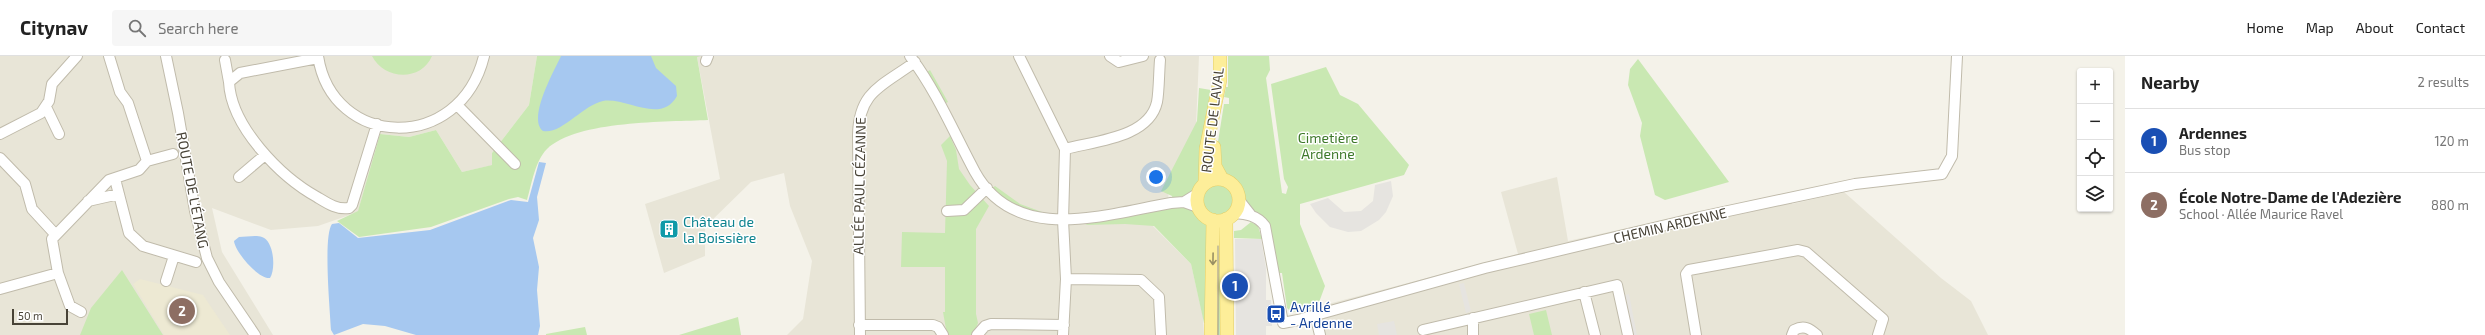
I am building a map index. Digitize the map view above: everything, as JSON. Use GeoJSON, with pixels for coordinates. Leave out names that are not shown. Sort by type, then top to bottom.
{"type":"FeatureCollection","features":[{"type":"Feature","properties":{"kind":"main road","name":"ROUTE DE LAVAL"},"geometry":{"type":"LineString","coordinates":[[1220,56],[1219,117],[1213,154],[1214,166],[1222,179]]}},
{"type":"Feature","properties":{"kind":"main road","name":"ROUTE DE LAVAL"},"geometry":{"type":"LineString","coordinates":[[1205,183],[1206,149],[1220,80]]}},
{"type":"Feature","properties":{"kind":"main road"},"geometry":{"type":"LineString","coordinates":[[1211,335],[1224,217],[1239,200],[1234,186],[1222,179],[1211,180],[1205,183],[1198,201],[1205,216],[1224,217]]}},
{"type":"Feature","properties":{"kind":"main road"},"geometry":{"type":"LineString","coordinates":[[1224,217],[1227,335]]}},
{"type":"Feature","properties":{"kind":"street"},"geometry":{"type":"LineString","coordinates":[[0,134],[7,128],[34,117],[46,107],[52,84],[77,56]]}},
{"type":"Feature","properties":{"kind":"street"},"geometry":{"type":"LineString","coordinates":[[108,56],[120,92],[128,103],[147,161]]}},
{"type":"Feature","properties":{"kind":"street","name":"ROUTE DE L'ÉTANG"},"geometry":{"type":"LineString","coordinates":[[166,56],[178,113],[194,211],[207,258],[218,282],[255,335]]}},
{"type":"Feature","properties":{"kind":"street"},"geometry":{"type":"LineString","coordinates":[[230,82],[240,73],[318,57],[324,78],[337,98],[353,112],[377,124],[399,128],[418,126],[436,120],[458,106],[475,83],[484,56]]}},
{"type":"Feature","properties":{"kind":"street"},"geometry":{"type":"LineString","coordinates":[[977,335],[985,326],[991,324],[1064,330],[1066,279],[1063,220],[1065,149],[1019,56]]}},
{"type":"Feature","properties":{"kind":"street"},"geometry":{"type":"LineString","coordinates":[[1110,56],[1119,62],[1143,56]]}},
{"type":"Feature","properties":{"kind":"street","name":"CHEMIN ARDENNE"},"geometry":{"type":"LineString","coordinates":[[1250,214],[1260,220],[1266,230],[1283,323],[1508,262],[1700,217],[1855,184],[1942,174],[1952,156],[1957,56]]}},
{"type":"Feature","properties":{"kind":"street"},"geometry":{"type":"LineString","coordinates":[[1065,149],[1138,130],[1147,123],[1157,101],[1159,57]]}},
{"type":"Feature","properties":{"kind":"street"},"geometry":{"type":"LineString","coordinates":[[912,59],[933,90],[976,174],[987,188],[1015,210],[1040,219],[1063,220],[1198,201]]}},
{"type":"Feature","properties":{"kind":"street","name":"ALLÉE PAUL CÉZANNE"},"geometry":{"type":"LineString","coordinates":[[859,330],[858,135],[860,110],[870,94],[912,59]]}},
{"type":"Feature","properties":{"kind":"street"},"geometry":{"type":"LineString","coordinates":[[225,60],[236,107],[245,125],[265,155],[286,178],[332,205],[349,208],[352,205],[377,124]]}},
{"type":"Feature","properties":{"kind":"street"},"geometry":{"type":"LineString","coordinates":[[458,106],[515,164]]}},
{"type":"Feature","properties":{"kind":"street"},"geometry":{"type":"LineString","coordinates":[[46,107],[59,134]]}},
{"type":"Feature","properties":{"kind":"street"},"geometry":{"type":"LineString","coordinates":[[81,312],[70,306],[58,273],[52,239],[55,234],[109,180],[139,170],[147,161],[173,154]]}},
{"type":"Feature","properties":{"kind":"street"},"geometry":{"type":"LineString","coordinates":[[239,177],[265,155]]}},
{"type":"Feature","properties":{"kind":"street"},"geometry":{"type":"LineString","coordinates":[[0,158],[25,184],[32,209],[55,234]]}},
{"type":"Feature","properties":{"kind":"street"},"geometry":{"type":"LineString","coordinates":[[115,179],[129,233],[143,246],[196,262]]}},
{"type":"Feature","properties":{"kind":"street"},"geometry":{"type":"LineString","coordinates":[[947,211],[964,210],[987,188]]}},
{"type":"Feature","properties":{"kind":"street"},"geometry":{"type":"LineString","coordinates":[[88,201],[119,194]]}},
{"type":"Feature","properties":{"kind":"street"},"geometry":{"type":"LineString","coordinates":[[1239,200],[1250,214]]}},
{"type":"Feature","properties":{"kind":"street"},"geometry":{"type":"LineString","coordinates":[[1224,217],[1250,214]]}},
{"type":"Feature","properties":{"kind":"street"},"geometry":{"type":"LineString","coordinates":[[1696,335],[1686,274],[1689,270],[1798,250],[1806,252],[1883,319],[1878,335]]}},
{"type":"Feature","properties":{"kind":"street"},"geometry":{"type":"LineString","coordinates":[[166,281],[174,256]]}},
{"type":"Feature","properties":{"kind":"street"},"geometry":{"type":"LineString","coordinates":[[0,289],[58,273]]}},
{"type":"Feature","properties":{"kind":"street"},"geometry":{"type":"LineString","coordinates":[[1066,279],[1141,280],[1159,297],[1161,335]]}},
{"type":"Feature","properties":{"kind":"street"},"geometry":{"type":"LineString","coordinates":[[1423,330],[1617,285],[1628,335]]}},
{"type":"Feature","properties":{"kind":"street"},"geometry":{"type":"LineString","coordinates":[[1584,292],[1594,335]]}},
{"type":"Feature","properties":{"kind":"street"},"geometry":{"type":"LineString","coordinates":[[1316,314],[1320,335]]}},
{"type":"Feature","properties":{"kind":"street"},"geometry":{"type":"LineString","coordinates":[[1473,318],[1473,335]]}},
{"type":"Feature","properties":{"kind":"street"},"geometry":{"type":"LineString","coordinates":[[859,330],[933,325],[938,327],[943,335]]}},
{"type":"Feature","properties":{"kind":"street"},"geometry":{"type":"LineString","coordinates":[[1792,335],[1794,330],[1801,327],[1809,328],[1817,335]]}},
{"type":"Feature","properties":{"kind":"shaded area"},"geometry":{"type":"Polygon","coordinates":[[[0,56],[537,56],[529,105],[492,153],[493,165],[462,172],[436,130],[409,137],[380,134],[358,212],[318,226],[271,230],[212,208],[222,252],[273,335],[0,335],[0,56]]]}},
{"type":"Feature","properties":{"kind":"shaded area"},"geometry":{"type":"Polygon","coordinates":[[[695,56],[1199,56],[1196,126],[1170,180],[1167,209],[1153,226],[1191,264],[1203,317],[1204,335],[787,335],[803,319],[812,261],[790,206],[784,173],[751,182],[705,227],[705,256],[664,273],[645,204],[720,179],[697,57],[695,56]]]}},
{"type":"Feature","properties":{"kind":"shaded area"},"geometry":{"type":"Polygon","coordinates":[[[1557,177],[1568,241],[1791,192],[1792,204],[1844,192],[1941,278],[1971,301],[1988,335],[1317,335],[1313,308],[1518,254],[1501,192],[1557,177]]]}},
{"type":"Feature","properties":{"kind":"shaded area"},"geometry":{"type":"Polygon","coordinates":[[[1391,181],[1393,196],[1386,212],[1379,220],[1361,231],[1348,232],[1330,227],[1316,213],[1310,204],[1328,198],[1344,212],[1361,211],[1373,201],[1375,185],[1391,181]]]}},
{"type":"Feature","properties":{"kind":"shaded area"},"geometry":{"type":"Polygon","coordinates":[[[1235,239],[1261,239],[1266,268],[1266,300],[1271,300],[1272,326],[1266,326],[1266,335],[1236,335],[1235,239]]]}},
{"type":"Feature","properties":{"kind":"shaded area"},"geometry":{"type":"Polygon","coordinates":[[[140,279],[203,295],[230,335],[164,335],[133,284],[140,279]]]}},
{"type":"Feature","properties":{"kind":"shaded area"},"geometry":{"type":"Polygon","coordinates":[[[1464,283],[1471,311],[1466,313],[1459,284],[1464,283]]]}},
{"type":"Feature","properties":{"kind":"shaded area"},"geometry":{"type":"Polygon","coordinates":[[[1629,294],[1637,335],[1626,335],[1617,297],[1629,294]]]}},
{"type":"Feature","properties":{"kind":"shaded area"},"geometry":{"type":"Polygon","coordinates":[[[1394,321],[1397,335],[1379,335],[1377,324],[1394,321]]]}},
{"type":"Feature","properties":{"kind":"green space"},"geometry":{"type":"Polygon","coordinates":[[[372,56],[432,56],[427,64],[420,70],[411,74],[402,75],[385,70],[372,56]]]}},
{"type":"Feature","properties":{"kind":"green space"},"geometry":{"type":"Polygon","coordinates":[[[537,56],[701,56],[697,57],[708,120],[624,124],[579,133],[561,140],[547,149],[543,154],[534,173],[527,200],[518,197],[509,199],[431,227],[359,237],[337,221],[358,211],[380,134],[409,137],[436,130],[462,172],[492,165],[492,153],[529,105],[537,56]]]}},
{"type":"Feature","properties":{"kind":"green space","name":"Cimetière Ardenne"},"geometry":{"type":"Polygon","coordinates":[[[1228,56],[1269,56],[1270,70],[1266,78],[1282,193],[1286,194],[1288,187],[1284,179],[1271,84],[1326,67],[1340,95],[1358,104],[1409,165],[1404,175],[1300,204],[1300,224],[1325,286],[1318,305],[1307,310],[1298,312],[1287,308],[1282,273],[1278,273],[1270,231],[1246,205],[1241,186],[1224,173],[1216,154],[1224,104],[1229,104],[1229,98],[1224,97],[1226,87],[1228,87],[1228,56]]]}},
{"type":"Feature","properties":{"kind":"green space"},"geometry":{"type":"Polygon","coordinates":[[[1638,59],[1729,182],[1665,200],[1655,195],[1640,136],[1642,123],[1628,85],[1630,69],[1638,59]]]}},
{"type":"Feature","properties":{"kind":"green space"},"geometry":{"type":"Polygon","coordinates":[[[930,70],[948,102],[944,104],[927,72],[930,70]]]}},
{"type":"Feature","properties":{"kind":"green space"},"geometry":{"type":"Polygon","coordinates":[[[1199,88],[1211,90],[1201,145],[1199,181],[1191,193],[1173,200],[1172,196],[1161,191],[1197,121],[1199,88]]]}},
{"type":"Feature","properties":{"kind":"green space"},"geometry":{"type":"Polygon","coordinates":[[[950,136],[956,150],[959,169],[970,185],[989,206],[976,229],[976,314],[978,323],[973,335],[947,335],[943,312],[945,312],[945,267],[901,267],[902,232],[945,233],[947,161],[941,145],[950,136]]]}},
{"type":"Feature","properties":{"kind":"green space"},"geometry":{"type":"Polygon","coordinates":[[[1215,183],[1221,183],[1230,188],[1234,194],[1234,206],[1230,212],[1221,217],[1215,217],[1206,212],[1201,203],[1201,197],[1206,188],[1215,183]]]}},
{"type":"Feature","properties":{"kind":"green space"},"geometry":{"type":"Polygon","coordinates":[[[995,186],[1020,204],[1053,216],[1028,210],[1013,204],[992,188],[995,186]]]}},
{"type":"Feature","properties":{"kind":"green space"},"geometry":{"type":"Polygon","coordinates":[[[1177,206],[1194,210],[1208,227],[1208,323],[1204,323],[1191,264],[1154,226],[1125,224],[1085,225],[1100,219],[1177,206]]]}},
{"type":"Feature","properties":{"kind":"green space"},"geometry":{"type":"Polygon","coordinates":[[[1251,222],[1258,226],[1262,239],[1234,238],[1234,231],[1241,230],[1251,222]]]}},
{"type":"Feature","properties":{"kind":"green space"},"geometry":{"type":"Polygon","coordinates":[[[1216,231],[1224,231],[1224,335],[1216,335],[1216,231]]]}},
{"type":"Feature","properties":{"kind":"green space"},"geometry":{"type":"Polygon","coordinates":[[[122,270],[163,335],[80,335],[91,308],[122,270]]]}},
{"type":"Feature","properties":{"kind":"green space"},"geometry":{"type":"Polygon","coordinates":[[[1546,310],[1552,335],[1534,335],[1529,314],[1546,310]]]}},
{"type":"Feature","properties":{"kind":"green space"},"geometry":{"type":"Polygon","coordinates":[[[738,317],[741,335],[679,335],[738,317]]]}},
{"type":"Feature","properties":{"kind":"green space"},"geometry":{"type":"Polygon","coordinates":[[[585,327],[587,335],[546,335],[546,334],[585,327]]]}},
{"type":"Feature","properties":{"kind":"water"},"geometry":{"type":"Polygon","coordinates":[[[561,56],[651,56],[656,68],[676,86],[677,96],[670,104],[662,108],[653,109],[612,101],[603,101],[588,108],[557,129],[543,131],[539,125],[538,116],[540,106],[548,83],[561,56]]]}},
{"type":"Feature","properties":{"kind":"water"},"geometry":{"type":"Polygon","coordinates":[[[539,162],[546,163],[537,197],[539,220],[533,238],[539,267],[537,290],[540,326],[538,335],[416,335],[385,326],[363,324],[334,335],[331,330],[327,258],[329,231],[332,224],[339,223],[358,238],[430,230],[511,200],[528,202],[539,162]]]}},
{"type":"Feature","properties":{"kind":"water"},"geometry":{"type":"Polygon","coordinates":[[[257,236],[266,240],[273,256],[273,268],[270,278],[260,275],[238,252],[234,241],[239,237],[257,236]]]}},
{"type":"Feature","properties":{"kind":"tram line"},"geometry":{"type":"LineString","coordinates":[[1218,246],[1218,335]]}},
{"type":"Feature","properties":{"kind":"place","name":"Château de la Boissière"},"geometry":{"type":"Point","coordinates":[669,229]}},
{"type":"Feature","properties":{"kind":"place","name":"Ardennes"},"geometry":{"type":"Point","coordinates":[1235,286]}},
{"type":"Feature","properties":{"kind":"place","name":"École Notre-Dame de l'Adezière"},"geometry":{"type":"Point","coordinates":[182,311]}},
{"type":"Feature","properties":{"kind":"place","name":"Avrillé - Ardenne"},"geometry":{"type":"Point","coordinates":[1276,314]}}]}
